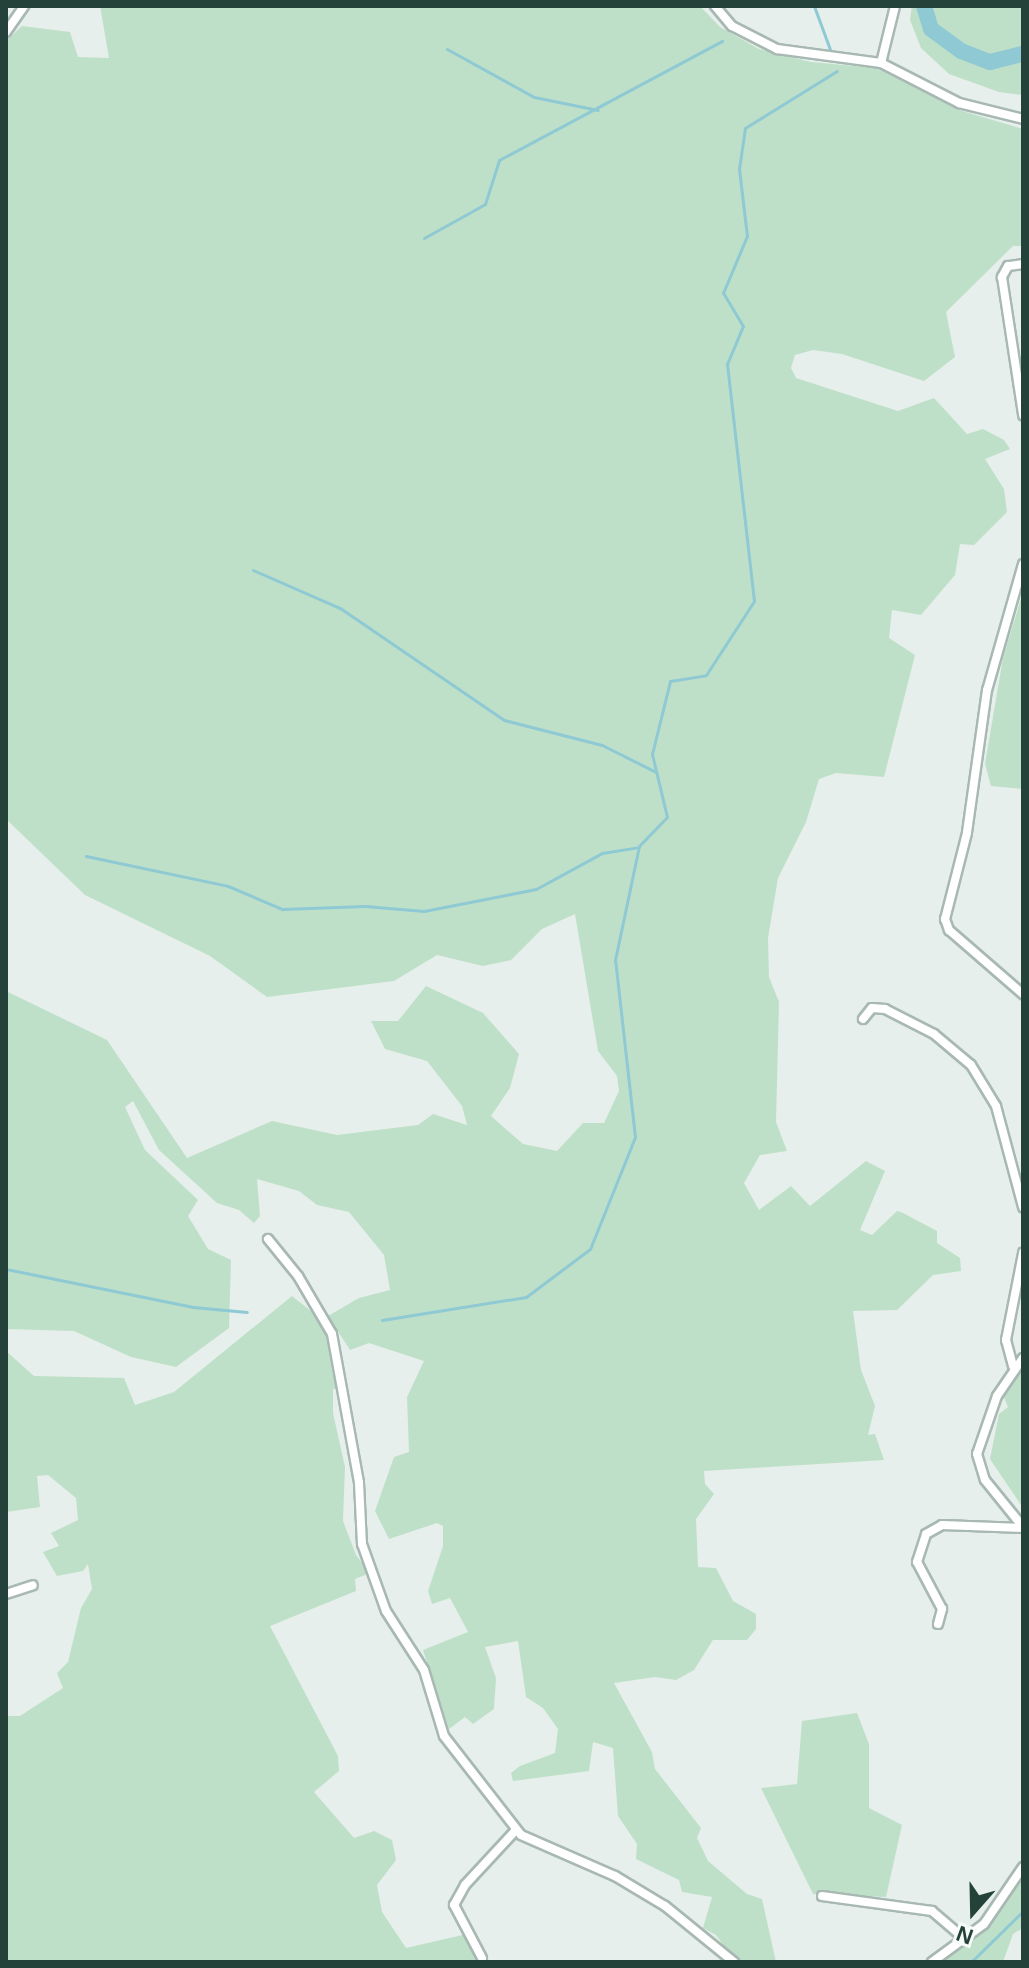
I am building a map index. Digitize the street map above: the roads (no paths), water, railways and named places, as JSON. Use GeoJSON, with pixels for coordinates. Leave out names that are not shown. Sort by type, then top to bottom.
{"type":"FeatureCollection","features":[{"type":"Feature","properties":{"kind":"street"},"geometry":{"type":"LineString","coordinates":[[6,32],[24,6]]}},
{"type":"Feature","properties":{"kind":"street"},"geometry":{"type":"LineString","coordinates":[[715,6],[732,26],[777,49],[881,63],[959,103],[1023,119]]}},
{"type":"Feature","properties":{"kind":"street"},"geometry":{"type":"LineString","coordinates":[[881,63],[895,6]]}},
{"type":"Feature","properties":{"kind":"street"},"geometry":{"type":"LineString","coordinates":[[1023,264],[1008,266],[1002,277],[1023,415]]}},
{"type":"Feature","properties":{"kind":"street"},"geometry":{"type":"LineString","coordinates":[[1023,564],[987,690],[967,833],[945,919],[949,930],[1023,994]]}},
{"type":"Feature","properties":{"kind":"street"},"geometry":{"type":"LineString","coordinates":[[863,1019],[872,1008],[885,1009],[934,1034],[971,1065],[996,1106],[1023,1207]]}},
{"type":"Feature","properties":{"kind":"street"},"geometry":{"type":"LineString","coordinates":[[268,1239],[295,1271],[332,1334],[359,1483],[359,1530],[386,1611],[424,1670],[444,1736],[516,1830],[665,1906],[734,1962]]}},
{"type":"Feature","properties":{"kind":"street"},"geometry":{"type":"LineString","coordinates":[[1013,1366],[1006,1340],[1023,1253]]}},
{"type":"Feature","properties":{"kind":"street"},"geometry":{"type":"LineString","coordinates":[[1023,1358],[1013,1366],[988,1416],[977,1454],[985,1480],[1023,1528]]}},
{"type":"Feature","properties":{"kind":"street"},"geometry":{"type":"LineString","coordinates":[[938,1624],[942,1609],[917,1562],[926,1534],[942,1525],[1023,1528]]}},
{"type":"Feature","properties":{"kind":"street"},"geometry":{"type":"LineString","coordinates":[[6,1594],[33,1585]]}},
{"type":"Feature","properties":{"kind":"street"},"geometry":{"type":"LineString","coordinates":[[482,1958],[454,1905],[465,1885],[516,1830]]}},
{"type":"Feature","properties":{"kind":"street"},"geometry":{"type":"LineString","coordinates":[[932,1962],[984,1924],[1023,1867]]}},
{"type":"Feature","properties":{"kind":"street"},"geometry":{"type":"LineString","coordinates":[[822,1896],[932,1911],[966,1940]]}},
{"type":"Feature","properties":{"kind":"waterway"},"geometry":{"type":"LineString","coordinates":[[814,6],[832,55]]}},
{"type":"Feature","properties":{"kind":"waterway"},"geometry":{"type":"LineString","coordinates":[[924,6],[931,29],[961,51],[990,62],[1023,54]]}},
{"type":"Feature","properties":{"kind":"waterway"},"geometry":{"type":"LineString","coordinates":[[424,238],[485,204],[499,160],[722,41]]}},
{"type":"Feature","properties":{"kind":"waterway"},"geometry":{"type":"LineString","coordinates":[[447,49],[534,97],[598,110]]}},
{"type":"Feature","properties":{"kind":"waterway"},"geometry":{"type":"LineString","coordinates":[[382,1320],[526,1297],[590,1249],[635,1137],[615,960],[639,846],[667,817],[652,754],[670,681],[706,675],[754,601],[727,364],[743,326],[723,293],[747,236],[739,169],[745,128],[837,71]]}},
{"type":"Feature","properties":{"kind":"waterway"},"geometry":{"type":"LineString","coordinates":[[253,570],[340,608],[504,720],[602,745],[656,772]]}},
{"type":"Feature","properties":{"kind":"waterway"},"geometry":{"type":"LineString","coordinates":[[86,856],[228,886],[282,909],[365,906],[424,911],[536,889],[602,853],[638,847]]}},
{"type":"Feature","properties":{"kind":"waterway"},"geometry":{"type":"LineString","coordinates":[[6,1269],[193,1307],[247,1312]]}},
{"type":"Feature","properties":{"kind":"waterway"},"geometry":{"type":"LineString","coordinates":[[971,1962],[1023,1911]]}}]}
